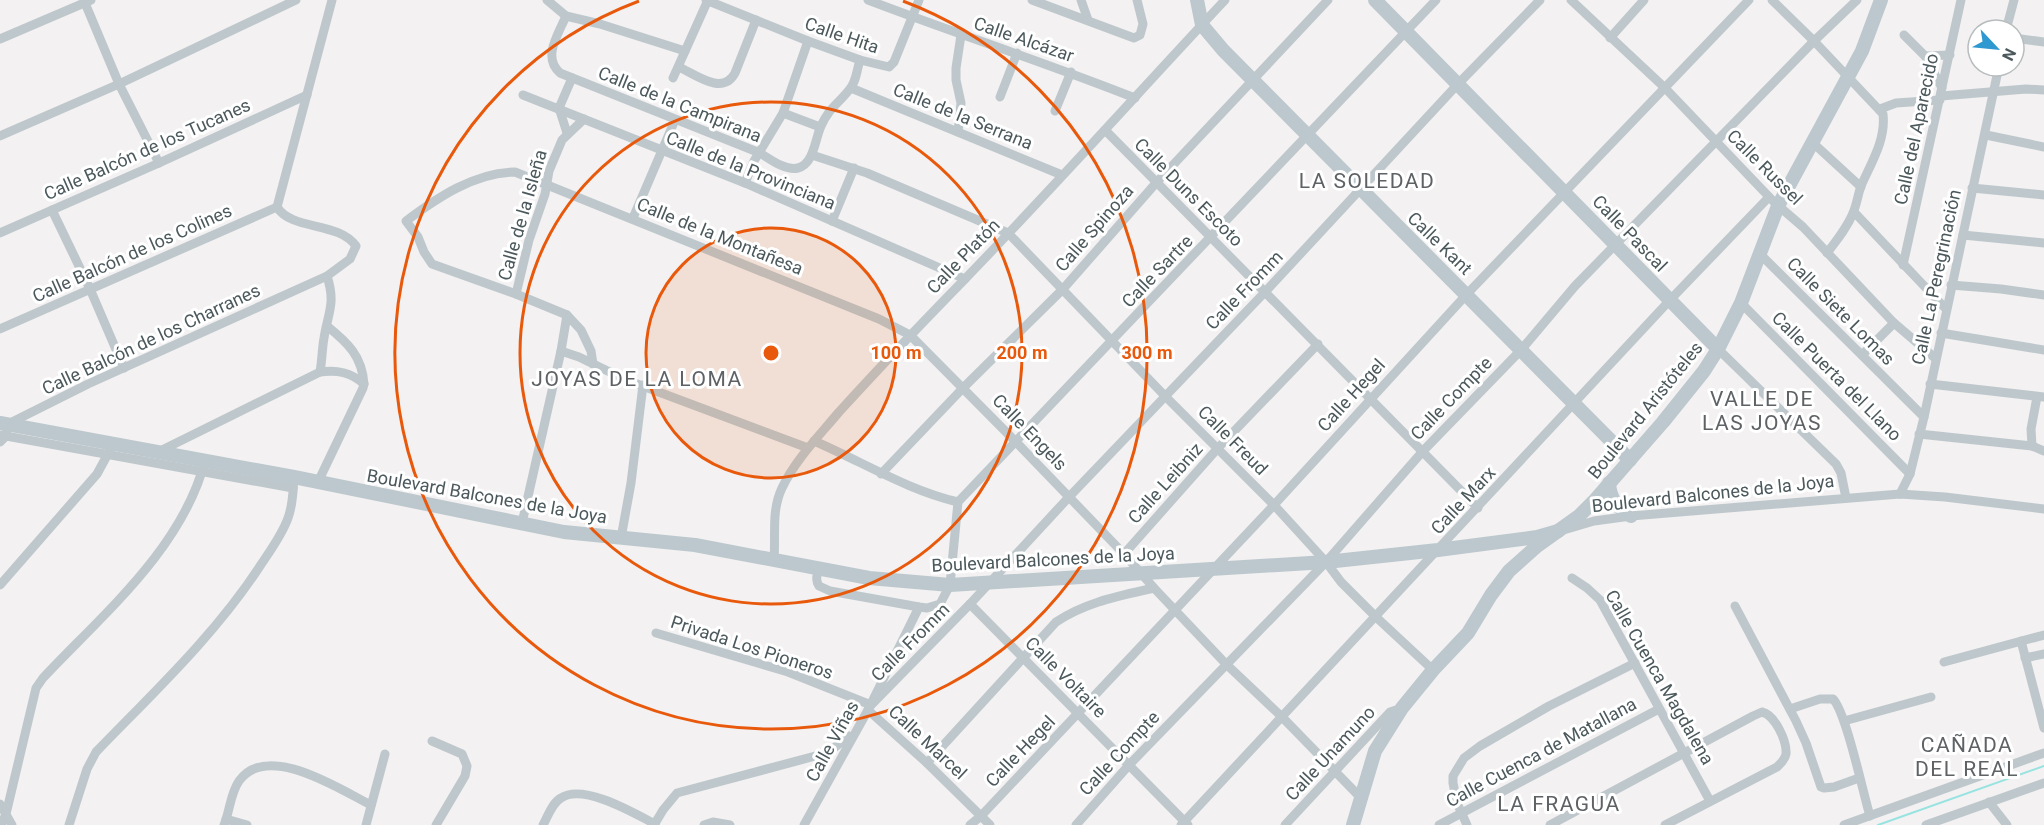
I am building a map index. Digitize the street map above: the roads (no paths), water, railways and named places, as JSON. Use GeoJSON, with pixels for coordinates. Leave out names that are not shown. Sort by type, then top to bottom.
{"type":"FeatureCollection","features":[{"type":"Feature","properties":{"kind":"street"},"geometry":{"type":"LineString","coordinates":[[0,136],[119,84],[296,0]]}},
{"type":"Feature","properties":{"kind":"street"},"geometry":{"type":"LineString","coordinates":[[277,207],[332,0]]}},
{"type":"Feature","properties":{"kind":"street"},"geometry":{"type":"LineString","coordinates":[[547,0],[566,16],[600,24],[685,51]]}},
{"type":"Feature","properties":{"kind":"street"},"geometry":{"type":"LineString","coordinates":[[674,78],[707,0]]}},
{"type":"Feature","properties":{"kind":"street","name":"Calle Hita"},"geometry":{"type":"LineString","coordinates":[[707,0],[808,41],[860,60],[889,67],[896,57],[911,16]]}},
{"type":"Feature","properties":{"kind":"street","name":"Calle Alcázar"},"geometry":{"type":"LineString","coordinates":[[868,0],[961,35],[1071,72],[1135,98]]}},
{"type":"Feature","properties":{"kind":"street"},"geometry":{"type":"LineString","coordinates":[[911,16],[919,0]]}},
{"type":"Feature","properties":{"kind":"street"},"geometry":{"type":"LineString","coordinates":[[1032,0],[1137,38],[1143,24],[1137,0]]}},
{"type":"Feature","properties":{"kind":"street"},"geometry":{"type":"LineString","coordinates":[[1081,0],[1088,20]]}},
{"type":"Feature","properties":{"kind":"street"},"geometry":{"type":"LineString","coordinates":[[1197,0],[1202,25]]}},
{"type":"Feature","properties":{"kind":"street","name":"Calle Platón"},"geometry":{"type":"LineString","coordinates":[[774,560],[775,504],[782,487],[811,445],[1225,0]]}},
{"type":"Feature","properties":{"kind":"street","name":"Calle Spinoza"},"geometry":{"type":"LineString","coordinates":[[881,474],[963,388],[1063,289],[1156,183],[1328,0]]}},
{"type":"Feature","properties":{"kind":"street","name":"Calle Pascal"},"geometry":{"type":"LineString","coordinates":[[1375,0],[1718,349],[1836,464],[1841,473],[1846,498]]}},
{"type":"Feature","properties":{"kind":"street","name":"Calle Sartre"},"geometry":{"type":"LineString","coordinates":[[958,502],[1436,0]]}},
{"type":"Feature","properties":{"kind":"street","name":"Calle Fromm"},"geometry":{"type":"LineString","coordinates":[[869,707],[990,583],[1457,85],[1540,0]]}},
{"type":"Feature","properties":{"kind":"street","name":"Calle Russel"},"geometry":{"type":"LineString","coordinates":[[1571,0],[1665,88],[1774,202],[1803,227],[1894,324],[1935,358]]}},
{"type":"Feature","properties":{"kind":"street"},"geometry":{"type":"LineString","coordinates":[[1610,38],[1644,0]]}},
{"type":"Feature","properties":{"kind":"street","name":"Calle Hegel"},"geometry":{"type":"LineString","coordinates":[[970,825],[1079,713],[1213,567],[1274,505],[1564,191],[1749,0]]}},
{"type":"Feature","properties":{"kind":"street"},"geometry":{"type":"LineString","coordinates":[[1772,0],[1880,109],[1884,120],[1879,146],[1861,187],[1854,212],[1827,253]]}},
{"type":"Feature","properties":{"kind":"street","name":"Calle Compte"},"geometry":{"type":"LineString","coordinates":[[1076,825],[1129,765],[1326,562],[1423,451],[1521,350],[1575,286],[1814,41],[1857,0]]}},
{"type":"Feature","properties":{"kind":"street","name":"Boulevard Aristóteles"},"geometry":{"type":"LineString","coordinates":[[1353,825],[1375,751],[1402,708],[1433,670],[1468,633],[1509,571],[1537,546],[1579,516],[1694,384],[1718,349],[1741,303],[1760,254],[1774,202],[1812,142],[1862,51],[1881,0]]}},
{"type":"Feature","properties":{"kind":"street","name":"Calle del Aparecido"},"geometry":{"type":"LineString","coordinates":[[1903,265],[1961,0]]}},
{"type":"Feature","properties":{"kind":"street"},"geometry":{"type":"LineString","coordinates":[[2010,18],[2014,0]]}},
{"type":"Feature","properties":{"kind":"street"},"geometry":{"type":"LineString","coordinates":[[0,39],[88,1],[119,84],[159,164]]}},
{"type":"Feature","properties":{"kind":"street","name":"Calle de la Campirana"},"geometry":{"type":"LineString","coordinates":[[566,16],[550,55],[556,70],[760,153],[791,169],[805,165],[812,155]]}},
{"type":"Feature","properties":{"kind":"street"},"geometry":{"type":"LineString","coordinates":[[679,67],[717,84],[727,83],[731,80],[756,20]]}},
{"type":"Feature","properties":{"kind":"street","name":"Calle Kant"},"geometry":{"type":"LineString","coordinates":[[1202,25],[1251,80],[1467,294],[1630,460]]}},
{"type":"Feature","properties":{"kind":"street"},"geometry":{"type":"LineString","coordinates":[[958,132],[961,103],[956,68],[961,35]]}},
{"type":"Feature","properties":{"kind":"street"},"geometry":{"type":"LineString","coordinates":[[1904,35],[1925,56],[1941,95]]}},
{"type":"Feature","properties":{"kind":"street"},"geometry":{"type":"LineString","coordinates":[[2026,40],[2044,42]]}},
{"type":"Feature","properties":{"kind":"street"},"geometry":{"type":"LineString","coordinates":[[745,183],[754,161],[783,113],[808,41]]}},
{"type":"Feature","properties":{"kind":"street"},"geometry":{"type":"LineString","coordinates":[[1000,97],[1017,53]]}},
{"type":"Feature","properties":{"kind":"street"},"geometry":{"type":"LineString","coordinates":[[1925,56],[1950,54]]}},
{"type":"Feature","properties":{"kind":"street"},"geometry":{"type":"LineString","coordinates":[[860,60],[851,88],[831,107],[820,127],[812,155],[854,168],[1008,233]]}},
{"type":"Feature","properties":{"kind":"street"},"geometry":{"type":"LineString","coordinates":[[1055,111],[1071,72]]}},
{"type":"Feature","properties":{"kind":"street"},"geometry":{"type":"LineString","coordinates":[[567,133],[560,108],[572,78]]}},
{"type":"Feature","properties":{"kind":"street","name":"Calle La Peregrinación"},"geometry":{"type":"LineString","coordinates":[[1900,494],[1910,474],[1924,417],[1998,78]]}},
{"type":"Feature","properties":{"kind":"street","name":"Calle de la Serrana"},"geometry":{"type":"LineString","coordinates":[[851,88],[1062,176]]}},
{"type":"Feature","properties":{"kind":"street"},"geometry":{"type":"LineString","coordinates":[[1880,109],[1896,103],[1941,95],[2026,89],[2044,90]]}},
{"type":"Feature","properties":{"kind":"street","name":"Calle Balcón de los Tucanes"},"geometry":{"type":"LineString","coordinates":[[0,233],[159,164],[307,95]]}},
{"type":"Feature","properties":{"kind":"street","name":"Calle de la Provinciana"},"geometry":{"type":"LineString","coordinates":[[523,95],[745,183],[965,279]]}},
{"type":"Feature","properties":{"kind":"street"},"geometry":{"type":"LineString","coordinates":[[783,113],[820,127]]}},
{"type":"Feature","properties":{"kind":"street","name":"Calle de la Isleña"},"geometry":{"type":"LineString","coordinates":[[516,294],[549,171],[562,140],[584,119]]}},
{"type":"Feature","properties":{"kind":"street"},"geometry":{"type":"LineString","coordinates":[[633,218],[675,120]]}},
{"type":"Feature","properties":{"kind":"street","name":"Calle Duns Escoto"},"geometry":{"type":"LineString","coordinates":[[1105,130],[1478,508]]}},
{"type":"Feature","properties":{"kind":"street"},"geometry":{"type":"LineString","coordinates":[[1986,135],[2044,147]]}},
{"type":"Feature","properties":{"kind":"street"},"geometry":{"type":"LineString","coordinates":[[1812,142],[1861,187]]}},
{"type":"Feature","properties":{"kind":"street"},"geometry":{"type":"LineString","coordinates":[[832,221],[854,168]]}},
{"type":"Feature","properties":{"kind":"street","name":"Calle de la Montañesa"},"geometry":{"type":"LineString","coordinates":[[516,294],[432,264],[418,237],[406,222],[436,200],[479,178],[501,172],[515,172],[879,319],[910,336]]}},
{"type":"Feature","properties":{"kind":"street"},"geometry":{"type":"LineString","coordinates":[[1972,188],[2044,195]]}},
{"type":"Feature","properties":{"kind":"street","name":"Calle Marx"},"geometry":{"type":"LineString","coordinates":[[1185,824],[1670,300],[1774,202]]}},
{"type":"Feature","properties":{"kind":"street","name":"Calle Balcón de los Charranes"},"geometry":{"type":"LineString","coordinates":[[3,432],[124,368],[327,276],[350,258],[356,246],[350,238],[322,227],[291,219],[277,207]]}},
{"type":"Feature","properties":{"kind":"street","name":"Calle Balcón de los Colines"},"geometry":{"type":"LineString","coordinates":[[0,329],[277,207]]}},
{"type":"Feature","properties":{"kind":"street"},"geometry":{"type":"LineString","coordinates":[[52,210],[90,289],[124,368]]}},
{"type":"Feature","properties":{"kind":"street"},"geometry":{"type":"LineString","coordinates":[[1854,212],[1946,309]]}},
{"type":"Feature","properties":{"kind":"street","name":"Calle Freud"},"geometry":{"type":"LineString","coordinates":[[1008,233],[1274,505],[1326,562],[1341,582],[1433,670]]}},
{"type":"Feature","properties":{"kind":"street"},"geometry":{"type":"LineString","coordinates":[[1963,235],[2044,243]]}},
{"type":"Feature","properties":{"kind":"street","name":"Calle Siete Lomas"},"geometry":{"type":"LineString","coordinates":[[1760,254],[1924,417]]}},
{"type":"Feature","properties":{"kind":"street"},"geometry":{"type":"LineString","coordinates":[[320,372],[333,301],[327,276]]}},
{"type":"Feature","properties":{"kind":"street"},"geometry":{"type":"LineString","coordinates":[[1951,285],[2044,295]]}},
{"type":"Feature","properties":{"kind":"street"},"geometry":{"type":"LineString","coordinates":[[516,294],[567,315],[581,330],[591,351],[593,364]]}},
{"type":"Feature","properties":{"kind":"street","name":"Calle Puerta del Llano"},"geometry":{"type":"LineString","coordinates":[[1741,303],[1910,474]]}},
{"type":"Feature","properties":{"kind":"street"},"geometry":{"type":"LineString","coordinates":[[522,523],[567,315]]}},
{"type":"Feature","properties":{"kind":"street"},"geometry":{"type":"LineString","coordinates":[[1863,356],[1894,324]]}},
{"type":"Feature","properties":{"kind":"street"},"geometry":{"type":"LineString","coordinates":[[318,482],[359,400],[364,384],[360,361],[352,349],[327,326]]}},
{"type":"Feature","properties":{"kind":"street"},"geometry":{"type":"LineString","coordinates":[[1941,333],[2044,350]]}},
{"type":"Feature","properties":{"kind":"street","name":"Calle Engels"},"geometry":{"type":"LineString","coordinates":[[910,336],[1124,554]]}},
{"type":"Feature","properties":{"kind":"street","name":"Calle Leibniz"},"geometry":{"type":"LineString","coordinates":[[1124,554],[1218,448],[1318,344]]}},
{"type":"Feature","properties":{"kind":"street"},"geometry":{"type":"LineString","coordinates":[[561,351],[612,374],[811,445],[934,496],[958,502],[950,585],[940,604],[927,608],[918,607],[824,589],[817,584],[819,568]]}},
{"type":"Feature","properties":{"kind":"street"},"geometry":{"type":"LineString","coordinates":[[158,452],[320,372],[343,371],[364,384]]}},
{"type":"Feature","properties":{"kind":"street"},"geometry":{"type":"LineString","coordinates":[[1930,384],[2041,397],[2031,429],[2032,446]]}},
{"type":"Feature","properties":{"kind":"street"},"geometry":{"type":"LineString","coordinates":[[621,538],[632,483],[643,385]]}},
{"type":"Feature","properties":{"kind":"street","name":"Boulevard Balcones de la Joya"},"geometry":{"type":"LineString","coordinates":[[3,432],[293,483],[318,482],[571,533],[695,545],[869,578],[950,585],[1213,567],[1326,562],[1540,537],[1594,521],[1631,516],[1900,494],[1945,496],[2044,509]]}},
{"type":"Feature","properties":{"kind":"street"},"geometry":{"type":"LineString","coordinates":[[1919,434],[2032,446],[2044,451]]}},
{"type":"Feature","properties":{"kind":"street"},"geometry":{"type":"LineString","coordinates":[[0,585],[97,474],[110,449]]}},
{"type":"Feature","properties":{"kind":"street","name":"Boulevard Balcones de la Joya"},"geometry":{"type":"LineString","coordinates":[[110,449],[158,452],[204,466]]}},
{"type":"Feature","properties":{"kind":"street"},"geometry":{"type":"LineString","coordinates":[[1,825],[6,814],[36,688],[148,567],[165,544],[193,495],[204,466]]}},
{"type":"Feature","properties":{"kind":"street"},"geometry":{"type":"LineString","coordinates":[[69,825],[90,761],[96,752],[189,656],[245,590],[288,519],[292,506],[293,483]]}},
{"type":"Feature","properties":{"kind":"street"},"geometry":{"type":"LineString","coordinates":[[1609,483],[1610,495],[1614,502],[1631,516]]}},
{"type":"Feature","properties":{"kind":"street"},"geometry":{"type":"LineString","coordinates":[[1124,554],[1139,573],[1226,664],[1282,717],[1361,798]]}},
{"type":"Feature","properties":{"kind":"street","name":"Calle Cuenca Magdalena"},"geometry":{"type":"LineString","coordinates":[[1572,578],[1600,600],[1710,801]]}},
{"type":"Feature","properties":{"kind":"street"},"geometry":{"type":"LineString","coordinates":[[927,763],[1056,622],[1073,610],[1095,602],[1154,588]]}},
{"type":"Feature","properties":{"kind":"street","name":"Calle Voltaire"},"geometry":{"type":"LineString","coordinates":[[970,604],[1185,824]]}},
{"type":"Feature","properties":{"kind":"street"},"geometry":{"type":"LineString","coordinates":[[1735,606],[1790,709],[1806,743],[1821,786],[1834,787],[1859,778]]}},
{"type":"Feature","properties":{"kind":"street","name":"Calle Viñas"},"geometry":{"type":"LineString","coordinates":[[804,825],[869,707],[918,607]]}},
{"type":"Feature","properties":{"kind":"street","name":"Privada Los Pioneros"},"geometry":{"type":"LineString","coordinates":[[656,633],[788,672],[869,707]]}},
{"type":"Feature","properties":{"kind":"street"},"geometry":{"type":"LineString","coordinates":[[1944,662],[2044,635]]}},
{"type":"Feature","properties":{"kind":"street"},"geometry":{"type":"LineString","coordinates":[[2021,641],[2044,728]]}},
{"type":"Feature","properties":{"kind":"street"},"geometry":{"type":"LineString","coordinates":[[2025,658],[2044,654]]}},
{"type":"Feature","properties":{"kind":"street"},"geometry":{"type":"LineString","coordinates":[[1467,825],[1453,791],[1453,776],[1464,758],[1549,706],[1635,663]]}},
{"type":"Feature","properties":{"kind":"street"},"geometry":{"type":"LineString","coordinates":[[1844,721],[1931,698]]}},
{"type":"Feature","properties":{"kind":"street"},"geometry":{"type":"LineString","coordinates":[[1790,709],[1820,699],[1833,699],[1837,703],[1870,816]]}},
{"type":"Feature","properties":{"kind":"street","name":"Calle Marcel"},"geometry":{"type":"LineString","coordinates":[[869,707],[990,825]]}},
{"type":"Feature","properties":{"kind":"street","name":"Calle Unamuno"},"geometry":{"type":"LineString","coordinates":[[1285,825],[1390,712],[1402,708]]}},
{"type":"Feature","properties":{"kind":"street","name":"Calle Cuenca de Matallana"},"geometry":{"type":"LineString","coordinates":[[1439,825],[1659,709]]}},
{"type":"Feature","properties":{"kind":"street"},"geometry":{"type":"LineString","coordinates":[[1550,825],[1762,712],[1769,715],[1782,736],[1786,754],[1782,762],[1777,767],[1665,825]]}},
{"type":"Feature","properties":{"kind":"street"},"geometry":{"type":"LineString","coordinates":[[543,825],[558,801],[566,796],[592,796],[609,801],[654,824],[671,798],[683,791],[829,752],[856,729]]}},
{"type":"Feature","properties":{"kind":"street"},"geometry":{"type":"LineString","coordinates":[[432,741],[462,754],[467,766],[465,776],[436,825]]}},
{"type":"Feature","properties":{"kind":"street"},"geometry":{"type":"LineString","coordinates":[[1844,825],[2044,753]]}},
{"type":"Feature","properties":{"kind":"street"},"geometry":{"type":"LineString","coordinates":[[366,825],[385,754]]}},
{"type":"Feature","properties":{"kind":"street"},"geometry":{"type":"LineString","coordinates":[[247,825],[225,822],[231,798],[240,780],[253,770],[271,766],[311,774],[371,805]]}},
{"type":"Feature","properties":{"kind":"street"},"geometry":{"type":"LineString","coordinates":[[1926,825],[2044,783]]}},
{"type":"Feature","properties":{"kind":"street"},"geometry":{"type":"LineString","coordinates":[[1989,802],[2007,825]]}},
{"type":"Feature","properties":{"kind":"street"},"geometry":{"type":"LineString","coordinates":[[0,804],[12,825]]}},
{"type":"Feature","properties":{"kind":"street"},"geometry":{"type":"LineString","coordinates":[[704,825],[713,822],[730,825]]}},
{"type":"Feature","properties":{"kind":"waterway"},"geometry":{"type":"LineString","coordinates":[[1878,825],[2044,766]]}},
{"type":"Feature","properties":{"kind":"district","name":"LA SOLEDAD"},"geometry":{"type":"Point","coordinates":[1367,181]}},
{"type":"Feature","properties":{"kind":"district","name":"JOYAS DE LA LOMA"},"geometry":{"type":"Point","coordinates":[637,379]}},
{"type":"Feature","properties":{"kind":"district","name":"VALLE DE LAS JOYAS"},"geometry":{"type":"Point","coordinates":[1762,411]}},
{"type":"Feature","properties":{"kind":"district","name":"CAÑADA DEL REAL"},"geometry":{"type":"Point","coordinates":[1967,757]}},
{"type":"Feature","properties":{"kind":"district","name":"LA FRAGUA"},"geometry":{"type":"Point","coordinates":[1559,804]}}]}
